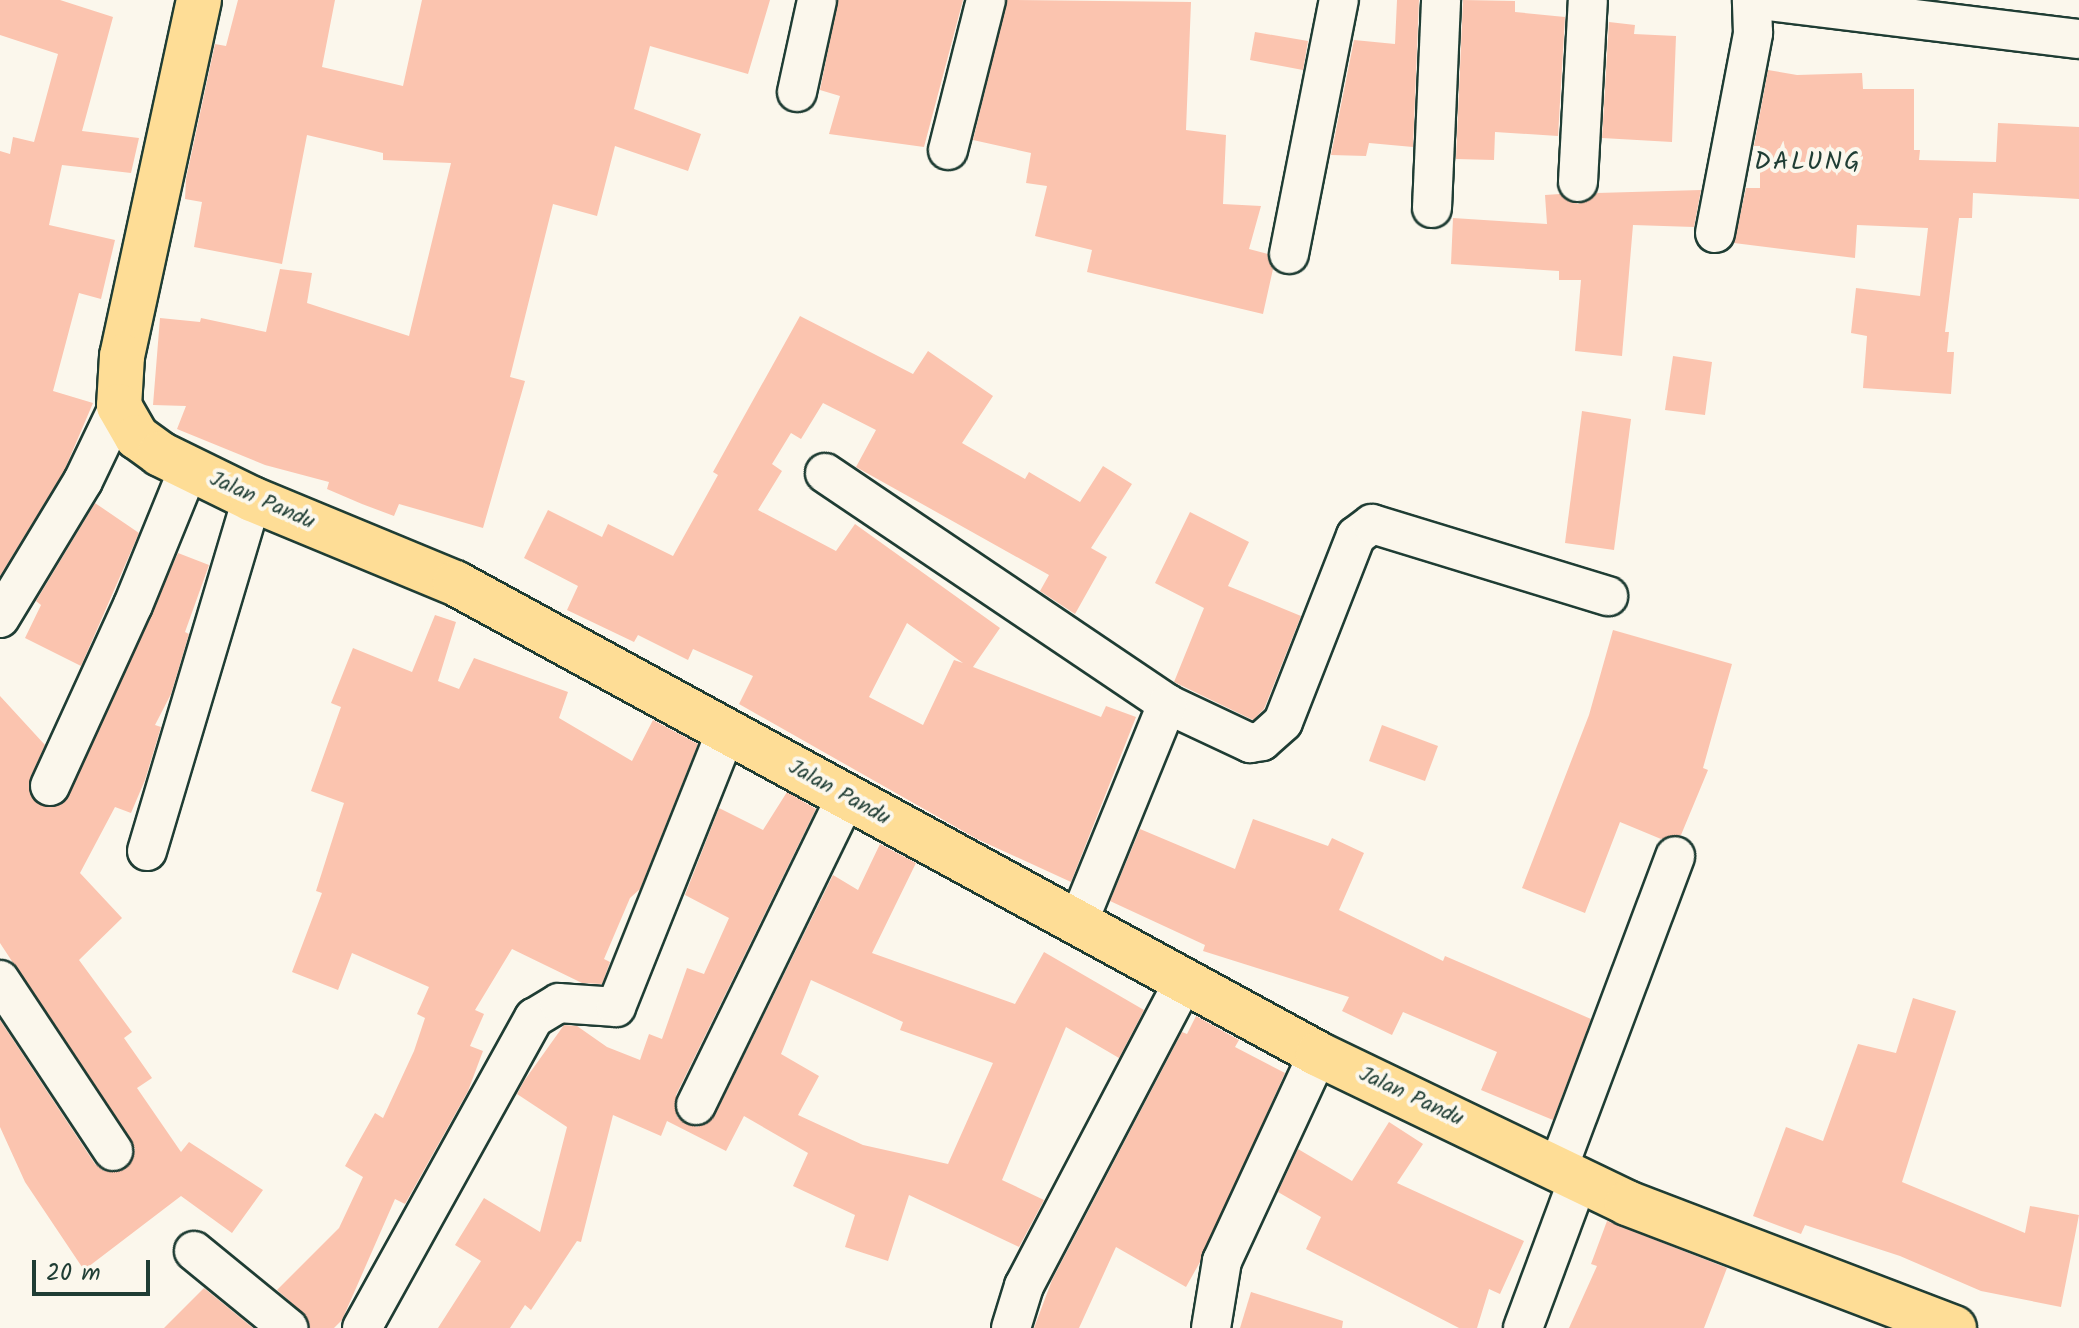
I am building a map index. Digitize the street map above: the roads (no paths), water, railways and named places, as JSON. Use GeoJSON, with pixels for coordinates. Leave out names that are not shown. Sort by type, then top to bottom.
{"type":"FeatureCollection","features":[{"type":"Feature","properties":{"kind":"main road"},"geometry":{"type":"LineString","coordinates":[[119,406],[122,356],[199,0]]}},
{"type":"Feature","properties":{"kind":"main road","name":"Jalan Pandu"},"geometry":{"type":"LineString","coordinates":[[119,406],[137,437],[189,468],[252,499],[455,583],[1318,1054],[1568,1174],[1954,1328]]}},
{"type":"Feature","properties":{"kind":"street"},"geometry":{"type":"LineString","coordinates":[[797,92],[817,0]]}},
{"type":"Feature","properties":{"kind":"street"},"geometry":{"type":"LineString","coordinates":[[948,150],[986,0]]}},
{"type":"Feature","properties":{"kind":"street"},"geometry":{"type":"LineString","coordinates":[[1289,254],[1339,0]]}},
{"type":"Feature","properties":{"kind":"street"},"geometry":{"type":"LineString","coordinates":[[1432,208],[1441,0]]}},
{"type":"Feature","properties":{"kind":"street"},"geometry":{"type":"LineString","coordinates":[[1578,182],[1588,0]]}},
{"type":"Feature","properties":{"kind":"street"},"geometry":{"type":"LineString","coordinates":[[1715,233],[1753,33],[1752,0]]}},
{"type":"Feature","properties":{"kind":"street"},"geometry":{"type":"LineString","coordinates":[[1760,0],[2079,39]]}},
{"type":"Feature","properties":{"kind":"street"},"geometry":{"type":"LineString","coordinates":[[3,606],[83,481],[119,406]]}},
{"type":"Feature","properties":{"kind":"street"},"geometry":{"type":"LineString","coordinates":[[50,786],[189,468]]}},
{"type":"Feature","properties":{"kind":"street"},"geometry":{"type":"LineString","coordinates":[[825,473],[1167,704],[1239,741],[1262,741],[1283,722],[1356,536],[1372,524],[1608,596]]}},
{"type":"Feature","properties":{"kind":"street"},"geometry":{"type":"LineString","coordinates":[[147,851],[252,499]]}},
{"type":"Feature","properties":{"kind":"street"},"geometry":{"type":"LineString","coordinates":[[1077,925],[1167,704]]}},
{"type":"Feature","properties":{"kind":"street"},"geometry":{"type":"LineString","coordinates":[[362,1328],[534,1018],[559,1003],[616,1007],[727,730]]}},
{"type":"Feature","properties":{"kind":"street"},"geometry":{"type":"LineString","coordinates":[[696,1105],[846,798]]}},
{"type":"Feature","properties":{"kind":"street"},"geometry":{"type":"LineString","coordinates":[[1523,1328],[1568,1174],[1675,856]]}},
{"type":"Feature","properties":{"kind":"street"},"geometry":{"type":"LineString","coordinates":[[0,980],[113,1151]]}},
{"type":"Feature","properties":{"kind":"street"},"geometry":{"type":"LineString","coordinates":[[1011,1328],[1024,1286],[1183,983]]}},
{"type":"Feature","properties":{"kind":"street"},"geometry":{"type":"LineString","coordinates":[[1211,1328],[1222,1261],[1318,1054]]}},
{"type":"Feature","properties":{"kind":"street"},"geometry":{"type":"LineString","coordinates":[[194,1251],[288,1328]]}},
{"type":"Feature","properties":{"kind":"district","name":"DALUNG"},"geometry":{"type":"Point","coordinates":[1808,163]}}]}
